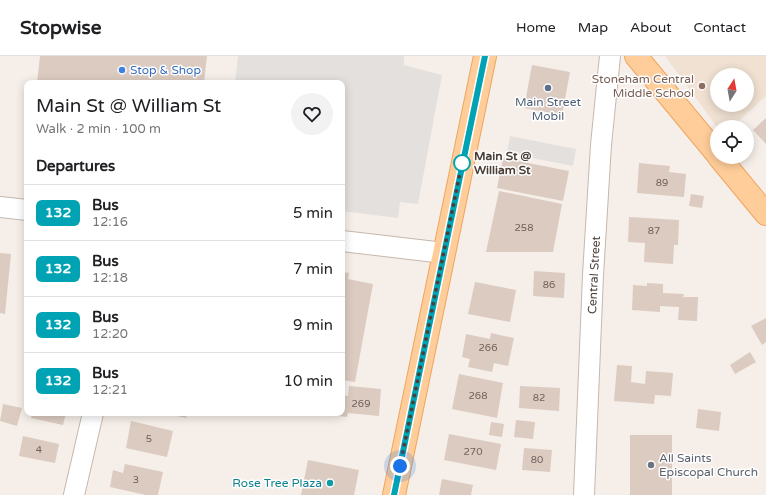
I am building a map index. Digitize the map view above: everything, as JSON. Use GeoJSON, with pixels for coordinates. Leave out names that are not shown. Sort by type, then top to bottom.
{"type":"FeatureCollection","features":[{"type":"Feature","properties":{"kind":"main road"},"geometry":{"type":"LineString","coordinates":[[394,495],[485,56]]}},
{"type":"Feature","properties":{"kind":"main road"},"geometry":{"type":"LineString","coordinates":[[636,56],[710,146]]}},
{"type":"Feature","properties":{"kind":"main road"},"geometry":{"type":"LineString","coordinates":[[725,164],[766,214]]}},
{"type":"Feature","properties":{"kind":"street","name":"Central Street"},"geometry":{"type":"LineString","coordinates":[[584,495],[593,275],[601,145],[610,56]]}},
{"type":"Feature","properties":{"kind":"street"},"geometry":{"type":"LineString","coordinates":[[0,207],[24,210]]}},
{"type":"Feature","properties":{"kind":"street"},"geometry":{"type":"LineString","coordinates":[[345,241],[444,253]]}},
{"type":"Feature","properties":{"kind":"street"},"geometry":{"type":"LineString","coordinates":[[74,495],[92,416]]}},
{"type":"Feature","properties":{"kind":"shaded area"},"geometry":{"type":"Polygon","coordinates":[[[238,56],[404,56],[404,65],[442,75],[418,204],[400,202],[398,218],[345,211],[345,80],[235,80],[238,56]]]}},
{"type":"Feature","properties":{"kind":"shaded area","name":"Stoneham Central Middle School"},"geometry":{"type":"Polygon","coordinates":[[[665,56],[766,56],[766,96],[754,107],[754,68],[710,68],[710,112],[748,112],[740,120],[712,120],[665,56]]]}},
{"type":"Feature","properties":{"kind":"shaded area"},"geometry":{"type":"Polygon","coordinates":[[[510,136],[576,149],[573,166],[507,153],[510,136]]]}},
{"type":"Feature","properties":{"kind":"building","name":"Stop & Shop"},"geometry":{"type":"Polygon","coordinates":[[[40,56],[207,56],[204,80],[37,80],[40,56]]]}},
{"type":"Feature","properties":{"kind":"building"},"geometry":{"type":"Polygon","coordinates":[[[532,65],[570,72],[562,115],[524,108],[532,65]]]}},
{"type":"Feature","properties":{"kind":"building"},"geometry":{"type":"Polygon","coordinates":[[[766,118],[766,144],[754,131],[754,129],[766,118]]]}},
{"type":"Feature","properties":{"kind":"building"},"geometry":{"type":"Polygon","coordinates":[[[503,158],[569,171],[563,201],[497,188],[503,158]]]}},
{"type":"Feature","properties":{"kind":"building"},"geometry":{"type":"Polygon","coordinates":[[[639,163],[670,166],[669,172],[686,174],[684,197],[637,193],[639,163]]]}},
{"type":"Feature","properties":{"kind":"building"},"geometry":{"type":"Polygon","coordinates":[[[499,191],[562,204],[553,252],[486,252],[499,191]]]}},
{"type":"Feature","properties":{"kind":"building"},"geometry":{"type":"Polygon","coordinates":[[[691,194],[704,196],[702,208],[689,206],[691,194]]]}},
{"type":"Feature","properties":{"kind":"building"},"geometry":{"type":"Polygon","coordinates":[[[629,217],[679,220],[678,245],[674,245],[673,264],[644,262],[645,243],[628,242],[629,217]]]}},
{"type":"Feature","properties":{"kind":"building"},"geometry":{"type":"Polygon","coordinates":[[[0,253],[11,254],[5,314],[0,313],[0,253]]]}},
{"type":"Feature","properties":{"kind":"building"},"geometry":{"type":"Polygon","coordinates":[[[534,271],[565,273],[564,298],[533,296],[534,271]]]}},
{"type":"Feature","properties":{"kind":"building"},"geometry":{"type":"Polygon","coordinates":[[[345,272],[349,273],[348,279],[373,284],[355,382],[345,380],[345,272]]]}},
{"type":"Feature","properties":{"kind":"building"},"geometry":{"type":"Polygon","coordinates":[[[475,282],[516,290],[510,322],[468,314],[475,282]]]}},
{"type":"Feature","properties":{"kind":"building"},"geometry":{"type":"Polygon","coordinates":[[[647,283],[663,284],[663,293],[684,294],[683,297],[698,297],[697,321],[678,320],[679,307],[660,306],[660,312],[632,310],[633,285],[647,286],[647,283]]]}},
{"type":"Feature","properties":{"kind":"building"},"geometry":{"type":"Polygon","coordinates":[[[766,318],[766,342],[762,345],[751,326],[766,318]]]}},
{"type":"Feature","properties":{"kind":"building"},"geometry":{"type":"Polygon","coordinates":[[[491,333],[514,338],[508,366],[494,363],[492,372],[468,367],[470,359],[462,357],[466,334],[490,339],[491,333]]]}},
{"type":"Feature","properties":{"kind":"building"},"geometry":{"type":"Polygon","coordinates":[[[750,352],[756,362],[735,374],[730,365],[750,352]]]}},
{"type":"Feature","properties":{"kind":"building"},"geometry":{"type":"Polygon","coordinates":[[[617,365],[632,366],[631,382],[645,384],[646,371],[673,373],[671,396],[655,395],[654,404],[614,401],[617,365]]]}},
{"type":"Feature","properties":{"kind":"building"},"geometry":{"type":"Polygon","coordinates":[[[459,374],[503,383],[497,418],[452,409],[459,374]]]}},
{"type":"Feature","properties":{"kind":"building"},"geometry":{"type":"Polygon","coordinates":[[[349,386],[381,389],[379,416],[348,413],[347,417],[338,416],[345,416],[345,396],[348,396],[349,386]]]}},
{"type":"Feature","properties":{"kind":"building"},"geometry":{"type":"Polygon","coordinates":[[[520,386],[560,388],[559,411],[519,408],[520,386]]]}},
{"type":"Feature","properties":{"kind":"building"},"geometry":{"type":"Polygon","coordinates":[[[3,404],[22,408],[17,426],[0,421],[3,404]]]}},
{"type":"Feature","properties":{"kind":"building"},"geometry":{"type":"Polygon","coordinates":[[[698,409],[721,412],[719,431],[696,428],[698,409]]]}},
{"type":"Feature","properties":{"kind":"building"},"geometry":{"type":"Polygon","coordinates":[[[31,416],[65,416],[63,425],[31,418],[31,416]]]}},
{"type":"Feature","properties":{"kind":"building"},"geometry":{"type":"Polygon","coordinates":[[[516,420],[535,422],[533,439],[514,437],[516,420]]]}},
{"type":"Feature","properties":{"kind":"building"},"geometry":{"type":"Polygon","coordinates":[[[131,421],[173,431],[167,457],[126,448],[131,421]]]}},
{"type":"Feature","properties":{"kind":"building"},"geometry":{"type":"Polygon","coordinates":[[[491,422],[504,424],[502,437],[489,435],[491,422]]]}},
{"type":"Feature","properties":{"kind":"building"},"geometry":{"type":"Polygon","coordinates":[[[449,434],[501,444],[496,470],[444,460],[449,434]]]}},
{"type":"Feature","properties":{"kind":"building","name":"All Saints Episcopal Church"},"geometry":{"type":"Polygon","coordinates":[[[630,435],[672,435],[672,495],[630,495],[630,435]]]}},
{"type":"Feature","properties":{"kind":"building"},"geometry":{"type":"Polygon","coordinates":[[[23,436],[59,444],[55,463],[19,456],[23,436]]]}},
{"type":"Feature","properties":{"kind":"building"},"geometry":{"type":"Polygon","coordinates":[[[524,448],[552,450],[550,472],[522,470],[524,448]]]}},
{"type":"Feature","properties":{"kind":"building","name":"Rose Tree Plaza"},"geometry":{"type":"Polygon","coordinates":[[[308,460],[359,470],[354,495],[301,495],[308,460]]]}},
{"type":"Feature","properties":{"kind":"building"},"geometry":{"type":"Polygon","coordinates":[[[125,464],[163,472],[158,495],[146,495],[110,487],[113,470],[123,473],[125,464]]]}},
{"type":"Feature","properties":{"kind":"building"},"geometry":{"type":"Polygon","coordinates":[[[442,479],[473,485],[471,495],[439,495],[442,479]]]}},
{"type":"Feature","properties":{"kind":"bus line","name":"132"},"geometry":{"type":"LineString","coordinates":[[394,495],[485,56]]}},
{"type":"Feature","properties":{"kind":"place","name":"Stop & Shop"},"geometry":{"type":"Point","coordinates":[122,70]}},
{"type":"Feature","properties":{"kind":"place","name":"Stoneham Central Middle School"},"geometry":{"type":"Point","coordinates":[702,86]}},
{"type":"Feature","properties":{"kind":"place","name":"Main Street Mobil"},"geometry":{"type":"Point","coordinates":[548,88]}},
{"type":"Feature","properties":{"kind":"place","name":"Main St @ William St"},"geometry":{"type":"Point","coordinates":[462,163]}},
{"type":"Feature","properties":{"kind":"place","name":"All Saints Episcopal Church"},"geometry":{"type":"Point","coordinates":[651,465]}},
{"type":"Feature","properties":{"kind":"place","name":"Rose Tree Plaza"},"geometry":{"type":"Point","coordinates":[330,483]}},
{"type":"Feature","properties":{"kind":"route"},"geometry":{"type":"LineString","coordinates":[[400,466],[462,163]]}}]}
